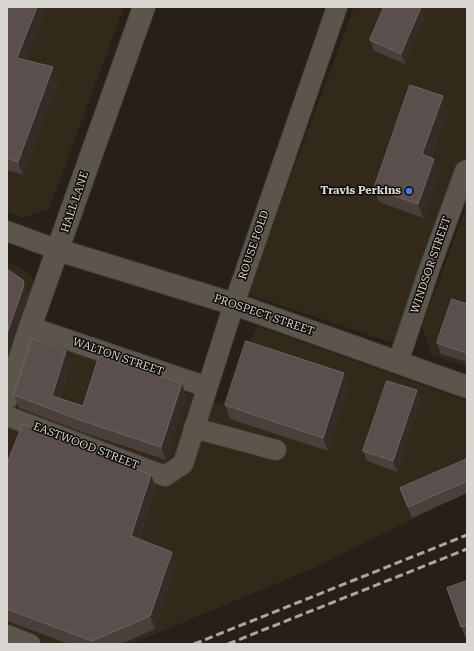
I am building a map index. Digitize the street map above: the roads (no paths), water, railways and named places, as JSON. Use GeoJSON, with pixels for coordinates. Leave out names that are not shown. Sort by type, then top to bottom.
{"type":"FeatureCollection","features":[{"type":"Feature","properties":{"kind":"street","name":"HALL LANE"},"geometry":{"type":"LineString","coordinates":[[7,398],[30,327],[144,7]]}},
{"type":"Feature","properties":{"kind":"street","name":"ROUSE FOLD"},"geometry":{"type":"LineString","coordinates":[[165,476],[183,464],[234,304],[337,7]]}},
{"type":"Feature","properties":{"kind":"street","name":"WINDSOR STREET"},"geometry":{"type":"LineString","coordinates":[[398,362],[448,216],[467,170]]}},
{"type":"Feature","properties":{"kind":"street"},"geometry":{"type":"LineString","coordinates":[[7,231],[58,250]]}},
{"type":"Feature","properties":{"kind":"street","name":"PROSPECT STREET"},"geometry":{"type":"LineString","coordinates":[[58,250],[234,304],[467,387]]}},
{"type":"Feature","properties":{"kind":"street","name":"WALTON STREET"},"geometry":{"type":"LineString","coordinates":[[30,327],[207,387]]}},
{"type":"Feature","properties":{"kind":"street","name":"EASTWOOD STREET"},"geometry":{"type":"LineString","coordinates":[[7,416],[165,476]]}},
{"type":"Feature","properties":{"kind":"street"},"geometry":{"type":"LineString","coordinates":[[194,428],[276,450]]}},
{"type":"Feature","properties":{"kind":"street"},"geometry":{"type":"LineString","coordinates":[[7,635],[30,644]]}},
{"type":"Feature","properties":{"kind":"railway"},"geometry":{"type":"LineString","coordinates":[[194,644],[467,535]]}},
{"type":"Feature","properties":{"kind":"railway"},"geometry":{"type":"LineString","coordinates":[[228,644],[467,549]]}},
{"type":"Feature","properties":{"kind":"place","name":"Travis Perkins"},"geometry":{"type":"Point","coordinates":[409,191]}}]}
